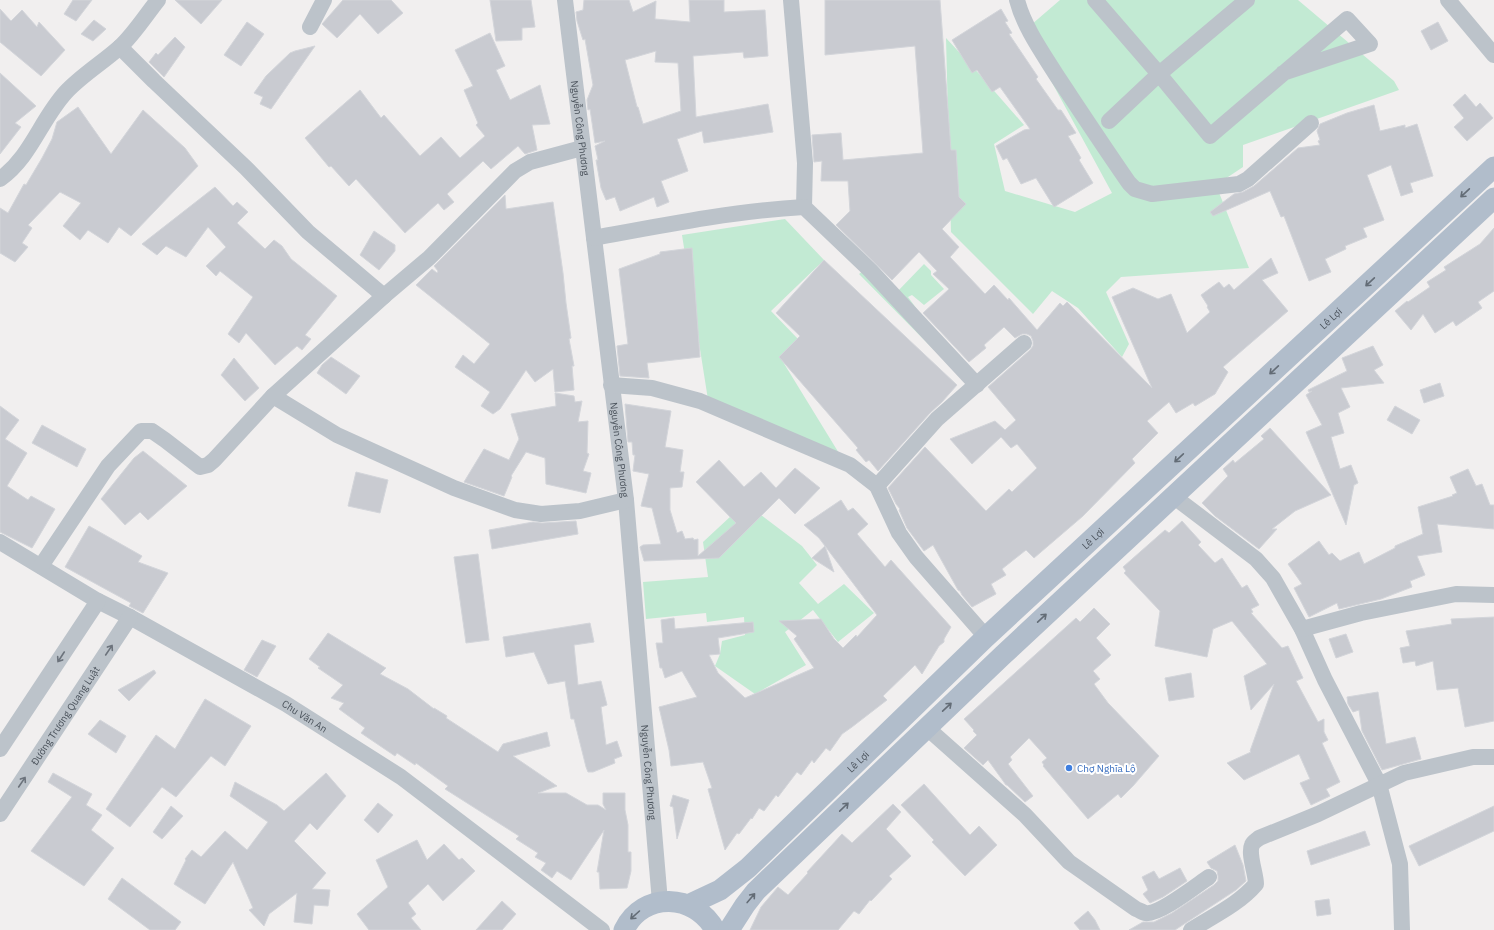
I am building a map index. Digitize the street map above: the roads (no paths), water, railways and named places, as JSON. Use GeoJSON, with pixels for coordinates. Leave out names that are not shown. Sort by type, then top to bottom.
{"type":"FeatureCollection","features":[{"type":"Feature","properties":{"kind":"main road","name":"Lê Lợi"},"geometry":{"type":"LineString","coordinates":[[688,905],[720,890],[748,868],[986,637],[1494,167]]}},
{"type":"Feature","properties":{"kind":"main road"},"geometry":{"type":"LineString","coordinates":[[729,930],[756,891],[926,727],[1494,198]]}},
{"type":"Feature","properties":{"kind":"main road"},"geometry":{"type":"LineString","coordinates":[[1157,479],[1173,496]]}},
{"type":"Feature","properties":{"kind":"main road"},"geometry":{"type":"LineString","coordinates":[[986,637],[1003,655]]}},
{"type":"Feature","properties":{"kind":"main road"},"geometry":{"type":"LineString","coordinates":[[624,930],[633,916],[645,907],[660,902],[674,901],[688,905],[700,912],[711,922],[715,930]]}},
{"type":"Feature","properties":{"kind":"street"},"geometry":{"type":"LineString","coordinates":[[0,179],[8,173],[29,148],[41,125],[66,92],[120,47],[158,0]]}},
{"type":"Feature","properties":{"kind":"street"},"geometry":{"type":"LineString","coordinates":[[310,27],[324,0]]}},
{"type":"Feature","properties":{"kind":"street","name":"Nguyễn Công Phương"},"geometry":{"type":"LineString","coordinates":[[565,0],[626,500],[660,902]]}},
{"type":"Feature","properties":{"kind":"street"},"geometry":{"type":"LineString","coordinates":[[790,0],[805,163],[804,207]]}},
{"type":"Feature","properties":{"kind":"street"},"geometry":{"type":"LineString","coordinates":[[1017,0],[1030,30],[1047,59],[1091,128],[1129,183],[1135,189],[1152,194],[1239,184],[1248,179],[1311,123]]}},
{"type":"Feature","properties":{"kind":"street"},"geometry":{"type":"LineString","coordinates":[[1095,0],[1160,74],[1210,136],[1283,72],[1347,19],[1370,44],[1283,72]]}},
{"type":"Feature","properties":{"kind":"street"},"geometry":{"type":"LineString","coordinates":[[1109,121],[1160,74],[1248,0]]}},
{"type":"Feature","properties":{"kind":"street"},"geometry":{"type":"LineString","coordinates":[[1448,0],[1494,55]]}},
{"type":"Feature","properties":{"kind":"street"},"geometry":{"type":"LineString","coordinates":[[120,47],[246,168],[308,232],[384,296]]}},
{"type":"Feature","properties":{"kind":"street"},"geometry":{"type":"LineString","coordinates":[[41,566],[108,466],[141,431],[152,431],[200,467],[208,465],[273,396],[384,296],[429,258],[515,171],[530,162],[582,148]]}},
{"type":"Feature","properties":{"kind":"street"},"geometry":{"type":"LineString","coordinates":[[594,238],[684,221],[770,209],[804,207],[870,270],[977,385]]}},
{"type":"Feature","properties":{"kind":"street"},"geometry":{"type":"LineString","coordinates":[[877,486],[938,419],[1024,343]]}},
{"type":"Feature","properties":{"kind":"street"},"geometry":{"type":"LineString","coordinates":[[611,384],[652,388],[700,401],[850,465],[877,486],[899,534],[916,557],[986,637]]}},
{"type":"Feature","properties":{"kind":"street"},"geometry":{"type":"LineString","coordinates":[[273,396],[337,435],[454,488],[515,510],[541,514],[580,511],[626,500]]}},
{"type":"Feature","properties":{"kind":"street"},"geometry":{"type":"LineString","coordinates":[[1173,496],[1256,559],[1273,578],[1302,628],[1325,680],[1379,784],[1400,864],[1402,930]]}},
{"type":"Feature","properties":{"kind":"street","name":"Chu Văn An"},"geometry":{"type":"LineString","coordinates":[[0,542],[98,601],[130,617],[286,704],[401,777],[596,926]]}},
{"type":"Feature","properties":{"kind":"street"},"geometry":{"type":"LineString","coordinates":[[1302,628],[1361,613],[1456,594],[1494,595]]}},
{"type":"Feature","properties":{"kind":"street"},"geometry":{"type":"LineString","coordinates":[[0,749],[98,601]]}},
{"type":"Feature","properties":{"kind":"street","name":"Đường Trương Quang Luật"},"geometry":{"type":"LineString","coordinates":[[0,814],[130,617]]}},
{"type":"Feature","properties":{"kind":"street"},"geometry":{"type":"LineString","coordinates":[[926,727],[1025,816],[1069,862],[1136,909],[1145,913],[1166,907],[1209,877]]}},
{"type":"Feature","properties":{"kind":"street"},"geometry":{"type":"LineString","coordinates":[[1191,930],[1249,893],[1256,884],[1250,852],[1252,844],[1259,838],[1318,814],[1379,784],[1412,772],[1473,757],[1494,757]]}},
{"type":"Feature","properties":{"kind":"place","name":"Chợ Nghĩa Lộ"},"geometry":{"type":"Point","coordinates":[1069,768]}}]}
